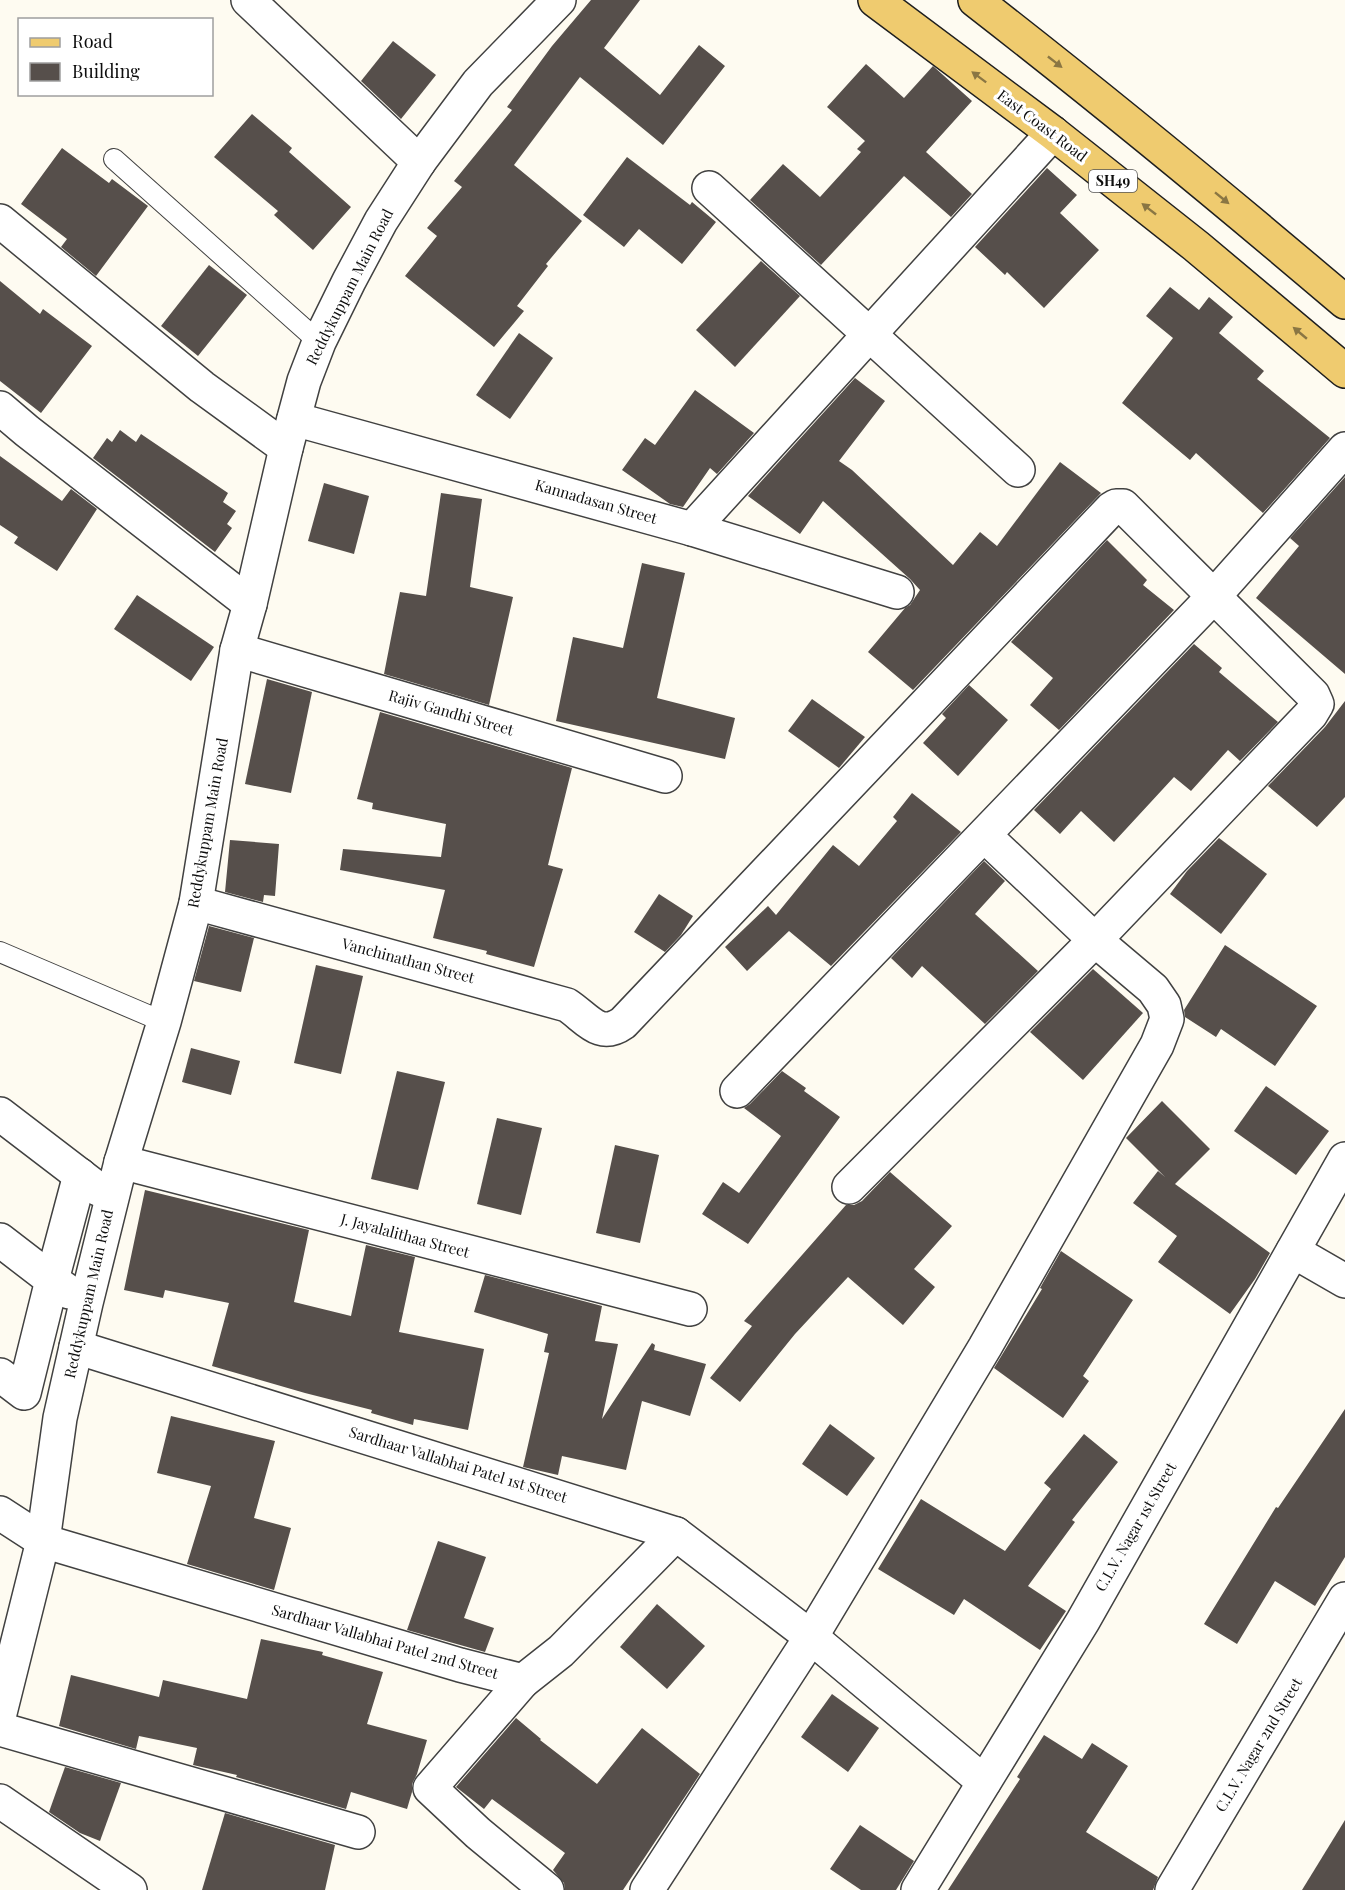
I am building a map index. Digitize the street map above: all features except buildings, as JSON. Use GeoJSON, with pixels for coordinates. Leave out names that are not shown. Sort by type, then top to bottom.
{"type":"FeatureCollection","features":[{"type":"Feature","properties":{"kind":"main road","name":"East Coast Road"},"geometry":{"type":"LineString","coordinates":[[875,0],[1053,133],[1205,254],[1345,371]]}},
{"type":"Feature","properties":{"kind":"main road"},"geometry":{"type":"LineString","coordinates":[[975,0],[1109,105],[1345,302]]}},
{"type":"Feature","properties":{"kind":"street"},"geometry":{"type":"LineString","coordinates":[[248,0],[418,162]]}},
{"type":"Feature","properties":{"kind":"street","name":"Reddykuppam Main Road"},"geometry":{"type":"LineString","coordinates":[[0,1713],[43,1541],[60,1418],[86,1304],[121,1162],[164,1022],[196,903],[237,651],[304,381],[319,342],[381,221],[418,162],[478,83],[559,0]]}},
{"type":"Feature","properties":{"kind":"street"},"geometry":{"type":"LineString","coordinates":[[692,529],[1053,133]]}},
{"type":"Feature","properties":{"kind":"street"},"geometry":{"type":"LineString","coordinates":[[709,188],[1018,470]]}},
{"type":"Feature","properties":{"kind":"street"},"geometry":{"type":"LineString","coordinates":[[0,221],[202,387],[290,434]]}},
{"type":"Feature","properties":{"kind":"street"},"geometry":{"type":"LineString","coordinates":[[0,408],[250,604]]}},
{"type":"Feature","properties":{"kind":"street","name":"Kannadasan Street"},"geometry":{"type":"LineString","coordinates":[[290,434],[692,529],[897,592]]}},
{"type":"Feature","properties":{"kind":"street"},"geometry":{"type":"LineString","coordinates":[[737,1091],[986,836],[1214,596],[1345,449]]}},
{"type":"Feature","properties":{"kind":"street","name":"Vanchinathan Street"},"geometry":{"type":"LineString","coordinates":[[196,903],[567,1005],[603,1031],[614,1030],[1110,509],[1116,506],[1127,509],[1214,596]]}},
{"type":"Feature","properties":{"kind":"street"},"geometry":{"type":"LineString","coordinates":[[849,1187],[1095,940],[1311,714],[1317,704],[1313,695],[1214,596]]}},
{"type":"Feature","properties":{"kind":"street","name":"Rajiv Gandhi Street"},"geometry":{"type":"LineString","coordinates":[[237,651],[665,776]]}},
{"type":"Feature","properties":{"kind":"street"},"geometry":{"type":"LineString","coordinates":[[647,1890],[811,1637],[985,1347],[1157,1045],[1167,1019],[1164,1005],[1153,989],[1095,940],[986,836]]}},
{"type":"Feature","properties":{"kind":"street"},"geometry":{"type":"LineString","coordinates":[[0,1114],[112,1199]]}},
{"type":"Feature","properties":{"kind":"street","name":"C.L.V. Nagar 1st Street"},"geometry":{"type":"LineString","coordinates":[[918,1890],[1083,1621],[1345,1159]]}},
{"type":"Feature","properties":{"kind":"street","name":"J. Jayalalithaa Street"},"geometry":{"type":"LineString","coordinates":[[121,1162],[690,1310]]}},
{"type":"Feature","properties":{"kind":"street"},"geometry":{"type":"LineString","coordinates":[[60,1418],[12,1384],[52,1280],[80,1175]]}},
{"type":"Feature","properties":{"kind":"street"},"geometry":{"type":"LineString","coordinates":[[0,1240],[86,1304]]}},
{"type":"Feature","properties":{"kind":"street"},"geometry":{"type":"LineString","coordinates":[[1293,1251],[1345,1281]]}},
{"type":"Feature","properties":{"kind":"street","name":"Sardhaar Vallabhai Patel 1st Street"},"geometry":{"type":"LineString","coordinates":[[76,1347],[676,1534],[811,1637],[984,1782]]}},
{"type":"Feature","properties":{"kind":"street","name":"Sardhaar Vallabhai Patel 2nd Street"},"geometry":{"type":"LineString","coordinates":[[0,1513],[43,1541],[460,1665],[523,1681]]}},
{"type":"Feature","properties":{"kind":"street"},"geometry":{"type":"LineString","coordinates":[[547,1890],[478,1833],[429,1788],[523,1681],[561,1651],[676,1534]]}},
{"type":"Feature","properties":{"kind":"street","name":"C.L.V. Nagar 2nd Street"},"geometry":{"type":"LineString","coordinates":[[1172,1890],[1345,1599]]}},
{"type":"Feature","properties":{"kind":"street"},"geometry":{"type":"LineString","coordinates":[[0,1729],[358,1833]]}},
{"type":"Feature","properties":{"kind":"street"},"geometry":{"type":"LineString","coordinates":[[0,1801],[130,1890]]}},
{"type":"Feature","properties":{"kind":"lane"},"geometry":{"type":"LineString","coordinates":[[114,159],[319,342]]}},
{"type":"Feature","properties":{"kind":"lane"},"geometry":{"type":"LineString","coordinates":[[0,952],[164,1022]]}}]}
